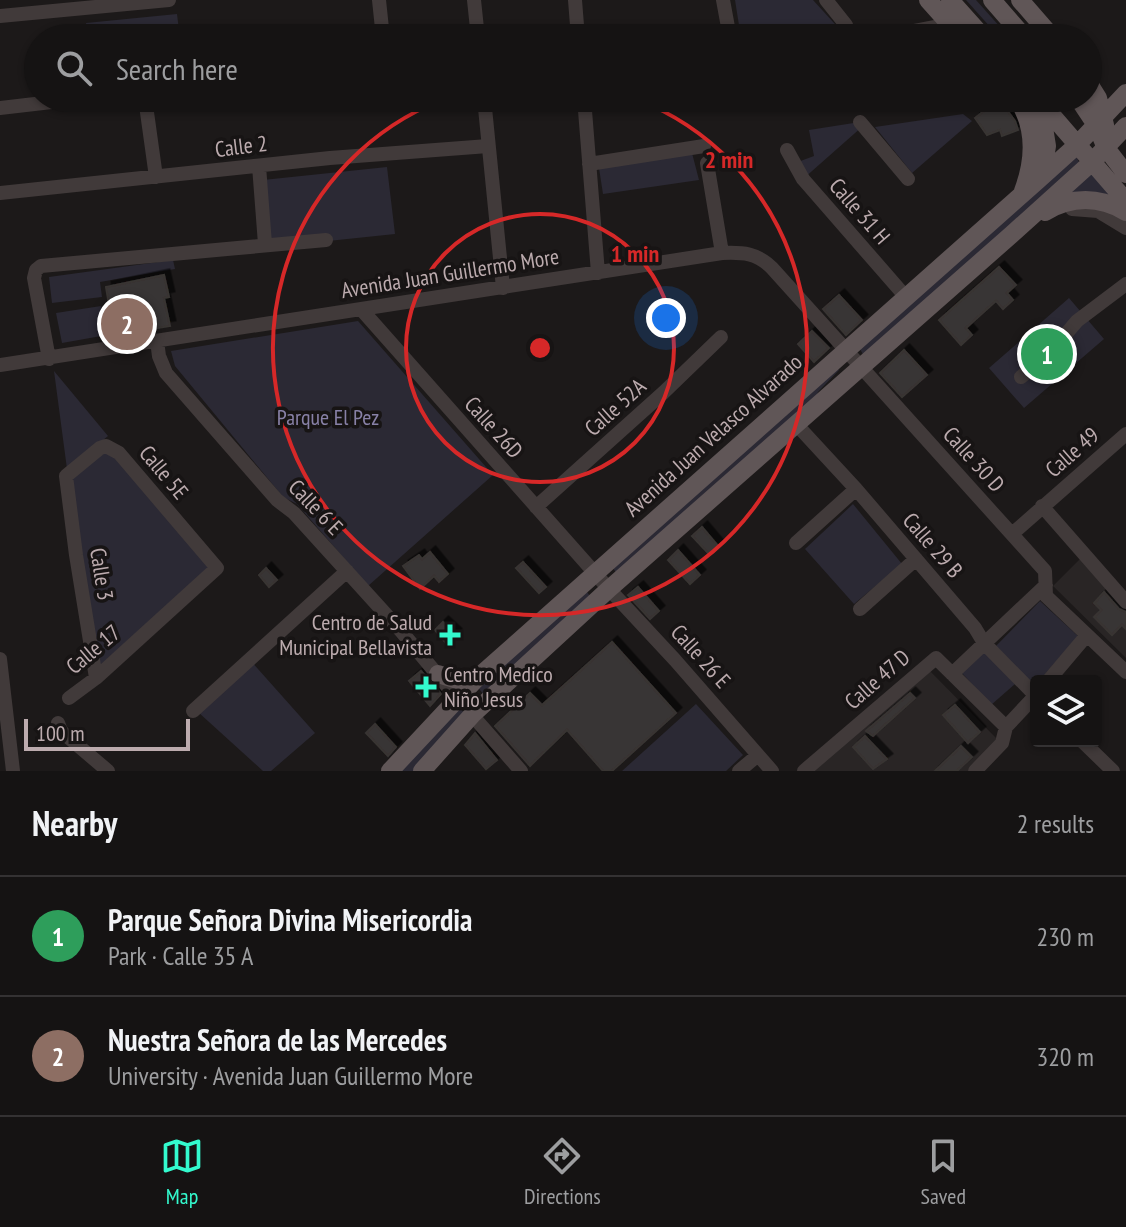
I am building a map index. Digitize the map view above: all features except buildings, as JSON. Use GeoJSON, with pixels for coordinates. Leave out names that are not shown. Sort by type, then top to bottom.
{"type":"FeatureCollection","features":[{"type":"Feature","properties":{"kind":"main road"},"geometry":{"type":"LineString","coordinates":[[992,0],[1013,24]]}},
{"type":"Feature","properties":{"kind":"main road"},"geometry":{"type":"LineString","coordinates":[[1020,0],[1041,24]]}},
{"type":"Feature","properties":{"kind":"main road"},"geometry":{"type":"LineString","coordinates":[[937,9],[950,24]]}},
{"type":"Feature","properties":{"kind":"main road"},"geometry":{"type":"LineString","coordinates":[[937,9],[961,24]]}},
{"type":"Feature","properties":{"kind":"main road","name":"Avenida Juan Velasco Alvarado"},"geometry":{"type":"LineString","coordinates":[[390,771],[465,690],[1077,145],[1126,93]]}},
{"type":"Feature","properties":{"kind":"main road"},"geometry":{"type":"LineString","coordinates":[[1022,194],[1033,152],[1026,112]]}},
{"type":"Feature","properties":{"kind":"main road"},"geometry":{"type":"LineString","coordinates":[[1041,112],[1046,130],[1042,176]]}},
{"type":"Feature","properties":{"kind":"main road"},"geometry":{"type":"LineString","coordinates":[[1049,112],[1126,201]]}},
{"type":"Feature","properties":{"kind":"main road"},"geometry":{"type":"LineString","coordinates":[[1091,112],[1100,121]]}},
{"type":"Feature","properties":{"kind":"main road"},"geometry":{"type":"LineString","coordinates":[[1099,112],[1106,148],[1126,174]]}},
{"type":"Feature","properties":{"kind":"main road","name":"Avenida Juan Velasco Alvarado"},"geometry":{"type":"LineString","coordinates":[[422,771],[476,712],[609,589],[1011,235],[1092,162],[1126,126]]}},
{"type":"Feature","properties":{"kind":"main road"},"geometry":{"type":"LineString","coordinates":[[1039,216],[1065,201],[1079,200],[1104,202],[1126,212]]}},
{"type":"Feature","properties":{"kind":"main road"},"geometry":{"type":"LineString","coordinates":[[438,674],[457,680],[476,712]]}},
{"type":"Feature","properties":{"kind":"street"},"geometry":{"type":"LineString","coordinates":[[0,16],[169,0]]}},
{"type":"Feature","properties":{"kind":"street"},"geometry":{"type":"LineString","coordinates":[[379,0],[382,24]]}},
{"type":"Feature","properties":{"kind":"street"},"geometry":{"type":"LineString","coordinates":[[474,0],[477,24]]}},
{"type":"Feature","properties":{"kind":"street"},"geometry":{"type":"LineString","coordinates":[[575,0],[577,24]]}},
{"type":"Feature","properties":{"kind":"street"},"geometry":{"type":"LineString","coordinates":[[723,0],[727,24]]}},
{"type":"Feature","properties":{"kind":"street"},"geometry":{"type":"LineString","coordinates":[[826,0],[845,24]]}},
{"type":"Feature","properties":{"kind":"street"},"geometry":{"type":"LineString","coordinates":[[906,24],[937,9]]}},
{"type":"Feature","properties":{"kind":"street"},"geometry":{"type":"LineString","coordinates":[[0,108],[24,105]]}},
{"type":"Feature","properties":{"kind":"street"},"geometry":{"type":"LineString","coordinates":[[147,112],[156,177]]}},
{"type":"Feature","properties":{"kind":"street"},"geometry":{"type":"LineString","coordinates":[[485,112],[503,288]]}},
{"type":"Feature","properties":{"kind":"street"},"geometry":{"type":"LineString","coordinates":[[585,112],[598,273]]}},
{"type":"Feature","properties":{"kind":"street"},"geometry":{"type":"LineString","coordinates":[[860,122],[908,179]]}},
{"type":"Feature","properties":{"kind":"street","name":"Calle 2"},"geometry":{"type":"LineString","coordinates":[[0,193],[488,146]]}},
{"type":"Feature","properties":{"kind":"street"},"geometry":{"type":"LineString","coordinates":[[589,164],[704,146]]}},
{"type":"Feature","properties":{"kind":"street","name":"Calle 31 H"},"geometry":{"type":"LineString","coordinates":[[787,150],[803,179],[905,296]]}},
{"type":"Feature","properties":{"kind":"street"},"geometry":{"type":"LineString","coordinates":[[707,163],[722,253]]}},
{"type":"Feature","properties":{"kind":"street"},"geometry":{"type":"LineString","coordinates":[[259,166],[265,244]]}},
{"type":"Feature","properties":{"kind":"street"},"geometry":{"type":"LineString","coordinates":[[1011,235],[1039,216],[1063,209],[1098,211],[1126,228]]}},
{"type":"Feature","properties":{"kind":"street"},"geometry":{"type":"LineString","coordinates":[[49,359],[34,278],[41,266],[326,240]]}},
{"type":"Feature","properties":{"kind":"street","name":"Avenida Juan Guillermo More"},"geometry":{"type":"LineString","coordinates":[[0,365],[722,253],[751,254],[763,260],[860,367]]}},
{"type":"Feature","properties":{"kind":"street"},"geometry":{"type":"LineString","coordinates":[[1021,377],[1049,354],[1077,321],[1126,284]]}},
{"type":"Feature","properties":{"kind":"street","name":"Calle 26D"},"geometry":{"type":"LineString","coordinates":[[361,309],[595,573]]}},
{"type":"Feature","properties":{"kind":"street","name":"Calle 52A"},"geometry":{"type":"LineString","coordinates":[[536,507],[721,337]]}},
{"type":"Feature","properties":{"kind":"street","name":"Calle 6 E"},"geometry":{"type":"LineString","coordinates":[[157,341],[166,373],[283,507],[294,513],[438,674]]}},
{"type":"Feature","properties":{"kind":"street","name":"Calle 30 D"},"geometry":{"type":"LineString","coordinates":[[860,367],[1045,571],[1046,596],[1126,672]]}},
{"type":"Feature","properties":{"kind":"street","name":"Calle 29 B"},"geometry":{"type":"LineString","coordinates":[[796,424],[856,489],[975,628],[984,643],[1030,690]]}},
{"type":"Feature","properties":{"kind":"street","name":"Calle 49"},"geometry":{"type":"LineString","coordinates":[[1012,534],[1126,434]]}},
{"type":"Feature","properties":{"kind":"street","name":"Calle 5E"},"geometry":{"type":"LineString","coordinates":[[66,476],[100,448],[113,448],[217,568]]}},
{"type":"Feature","properties":{"kind":"street","name":"Calle 3"},"geometry":{"type":"LineString","coordinates":[[66,476],[96,678]]}},
{"type":"Feature","properties":{"kind":"street"},"geometry":{"type":"LineString","coordinates":[[796,543],[856,489]]}},
{"type":"Feature","properties":{"kind":"street"},"geometry":{"type":"LineString","coordinates":[[1042,506],[1126,602]]}},
{"type":"Feature","properties":{"kind":"street"},"geometry":{"type":"LineString","coordinates":[[860,609],[916,559]]}},
{"type":"Feature","properties":{"kind":"street","name":"Calle 17"},"geometry":{"type":"LineString","coordinates":[[69,698],[96,678],[217,568]]}},
{"type":"Feature","properties":{"kind":"street"},"geometry":{"type":"LineString","coordinates":[[193,711],[347,571]]}},
{"type":"Feature","properties":{"kind":"street","name":"Calle 26 E"},"geometry":{"type":"LineString","coordinates":[[595,573],[772,771]]}},
{"type":"Feature","properties":{"kind":"street"},"geometry":{"type":"LineString","coordinates":[[952,674],[1046,585]]}},
{"type":"Feature","properties":{"kind":"street"},"geometry":{"type":"LineString","coordinates":[[1053,675],[1087,635]]}},
{"type":"Feature","properties":{"kind":"street","name":"Calle 47 D"},"geometry":{"type":"LineString","coordinates":[[804,771],[936,658],[1006,727]]}},
{"type":"Feature","properties":{"kind":"street"},"geometry":{"type":"LineString","coordinates":[[0,659],[13,771]]}},
{"type":"Feature","properties":{"kind":"street"},"geometry":{"type":"LineString","coordinates":[[984,768],[1002,743],[1006,727],[1030,702]]}},
{"type":"Feature","properties":{"kind":"street"},"geometry":{"type":"LineString","coordinates":[[476,712],[521,771]]}},
{"type":"Feature","properties":{"kind":"street"},"geometry":{"type":"LineString","coordinates":[[58,723],[61,731],[108,771]]}},
{"type":"Feature","properties":{"kind":"street"},"geometry":{"type":"LineString","coordinates":[[1088,747],[1113,771]]}},
{"type":"Feature","properties":{"kind":"street"},"geometry":{"type":"LineString","coordinates":[[739,771],[758,755]]}},
{"type":"Feature","properties":{"kind":"shaded area"},"geometry":{"type":"Polygon","coordinates":[[[1083,556],[1126,598],[1126,658],[1053,586],[1083,556]]]}},
{"type":"Feature","properties":{"kind":"shaded area"},"geometry":{"type":"Polygon","coordinates":[[[928,669],[998,740],[968,771],[809,771],[928,669]]]}},
{"type":"Feature","properties":{"kind":"green space"},"geometry":{"type":"Polygon","coordinates":[[[735,0],[813,0],[835,24],[739,24],[735,0]]]}},
{"type":"Feature","properties":{"kind":"green space"},"geometry":{"type":"Polygon","coordinates":[[[966,0],[976,0],[997,24],[987,24],[966,0]]]}},
{"type":"Feature","properties":{"kind":"green space"},"geometry":{"type":"Polygon","coordinates":[[[177,14],[178,24],[86,24],[177,14]]]}},
{"type":"Feature","properties":{"kind":"green space"},"geometry":{"type":"Polygon","coordinates":[[[963,114],[972,121],[912,173],[875,127],[963,114]]]}},
{"type":"Feature","properties":{"kind":"green space"},"geometry":{"type":"Polygon","coordinates":[[[860,122],[863,126],[803,179],[795,163],[814,156],[809,130],[860,122]]]}},
{"type":"Feature","properties":{"kind":"green space"},"geometry":{"type":"Polygon","coordinates":[[[692,153],[699,180],[603,194],[599,168],[692,153]]]}},
{"type":"Feature","properties":{"kind":"green space"},"geometry":{"type":"Polygon","coordinates":[[[1076,156],[1081,166],[865,358],[860,349],[1076,156]]]}},
{"type":"Feature","properties":{"kind":"green space"},"geometry":{"type":"Polygon","coordinates":[[[387,167],[395,234],[271,247],[263,180],[387,167]]]}},
{"type":"Feature","properties":{"kind":"green space"},"geometry":{"type":"Polygon","coordinates":[[[1090,172],[1113,198],[1067,194],[1090,172]]]}},
{"type":"Feature","properties":{"kind":"green space"},"geometry":{"type":"Polygon","coordinates":[[[173,260],[175,269],[100,282],[102,297],[52,303],[49,277],[173,260]]]}},
{"type":"Feature","properties":{"kind":"green space"},"geometry":{"type":"Polygon","coordinates":[[[1069,298],[1104,339],[1024,408],[989,368],[1069,298]]]}},
{"type":"Feature","properties":{"kind":"green space"},"geometry":{"type":"Polygon","coordinates":[[[101,306],[107,335],[62,343],[56,313],[101,306]]]}},
{"type":"Feature","properties":{"kind":"green space","name":"Parque El Pez"},"geometry":{"type":"Polygon","coordinates":[[[358,321],[493,475],[368,586],[297,504],[283,497],[175,366],[171,351],[358,321]]]}},
{"type":"Feature","properties":{"kind":"green space"},"geometry":{"type":"Polygon","coordinates":[[[835,366],[839,370],[818,392],[813,403],[617,574],[611,565],[835,366]]]}},
{"type":"Feature","properties":{"kind":"green space"},"geometry":{"type":"Polygon","coordinates":[[[54,371],[108,436],[67,469],[54,371]]]}},
{"type":"Feature","properties":{"kind":"green space"},"geometry":{"type":"Polygon","coordinates":[[[103,451],[111,451],[213,566],[96,666],[72,477],[103,451]]]}},
{"type":"Feature","properties":{"kind":"green space"},"geometry":{"type":"Polygon","coordinates":[[[853,504],[902,564],[854,604],[805,549],[853,504]]]}},
{"type":"Feature","properties":{"kind":"green space"},"geometry":{"type":"Polygon","coordinates":[[[585,589],[592,599],[485,696],[475,684],[585,589]]]}},
{"type":"Feature","properties":{"kind":"green space"},"geometry":{"type":"Polygon","coordinates":[[[1040,601],[1078,636],[1044,675],[1030,675],[1030,683],[996,646],[1040,601]]]}},
{"type":"Feature","properties":{"kind":"green space"},"geometry":{"type":"Polygon","coordinates":[[[984,650],[1015,684],[991,705],[961,672],[984,650]]]}},
{"type":"Feature","properties":{"kind":"green space"},"geometry":{"type":"Polygon","coordinates":[[[251,661],[315,733],[271,771],[263,771],[198,712],[251,661]]]}},
{"type":"Feature","properties":{"kind":"green space"},"geometry":{"type":"Polygon","coordinates":[[[696,704],[743,755],[726,771],[622,771],[696,704]]]}},
{"type":"Feature","properties":{"kind":"green space"},"geometry":{"type":"Polygon","coordinates":[[[459,705],[465,715],[416,771],[400,771],[459,705]]]}},
{"type":"Feature","properties":{"kind":"place","name":"Nuestra Señora de las Mercedes"},"geometry":{"type":"Point","coordinates":[127,324]}},
{"type":"Feature","properties":{"kind":"place","name":"Parque Señora Divina Misericordia"},"geometry":{"type":"Point","coordinates":[1047,354]}},
{"type":"Feature","properties":{"kind":"place","name":"Centro de Salud Municipal Bellavista"},"geometry":{"type":"Point","coordinates":[450,635]}},
{"type":"Feature","properties":{"kind":"place","name":"Centro Medico Niño Jesus"},"geometry":{"type":"Point","coordinates":[426,687]}}]}
